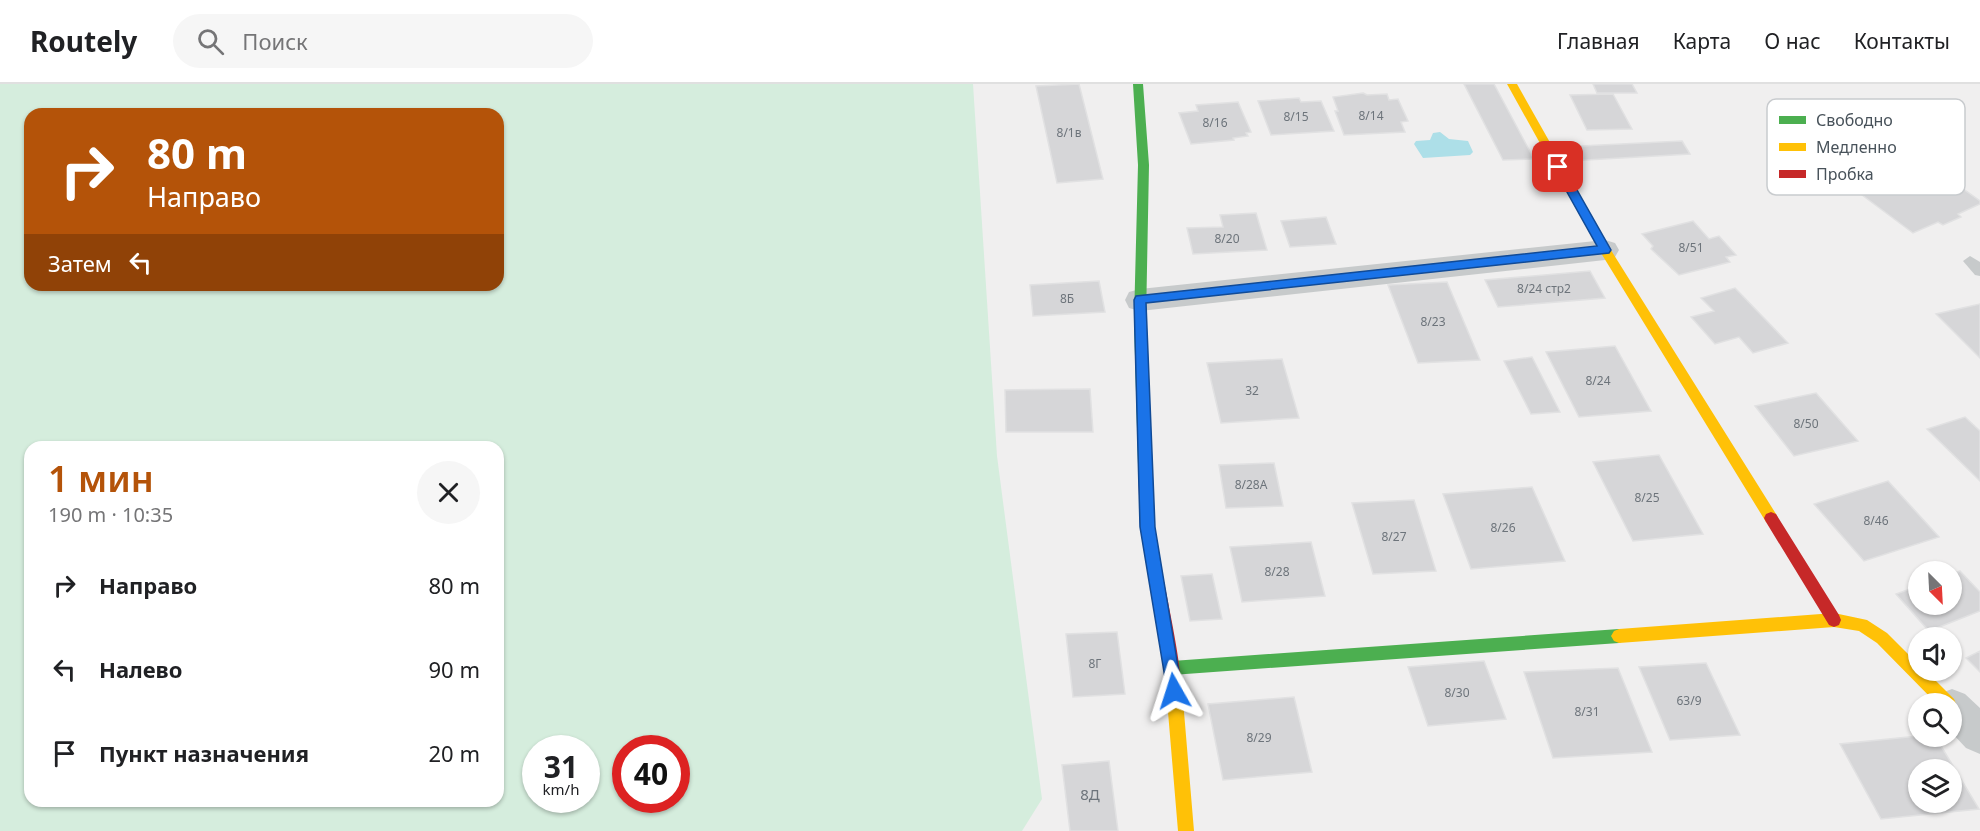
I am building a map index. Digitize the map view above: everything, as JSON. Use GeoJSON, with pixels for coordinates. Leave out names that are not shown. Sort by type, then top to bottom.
{"type":"FeatureCollection","features":[{"type":"Feature","properties":{"kind":"street"},"geometry":{"type":"LineString","coordinates":[[1138,84],[1143,120],[1144,227],[1140,300],[1148,527],[1172,668],[1186,831]]}},
{"type":"Feature","properties":{"kind":"street"},"geometry":{"type":"LineString","coordinates":[[1512,84],[1605,250],[1834,620]]}},
{"type":"Feature","properties":{"kind":"street"},"geometry":{"type":"LineString","coordinates":[[1140,300],[1605,250]]}},
{"type":"Feature","properties":{"kind":"street"},"geometry":{"type":"LineString","coordinates":[[1172,668],[1834,620],[1862,625],[1882,638],[1937,693]]}},
{"type":"Feature","properties":{"kind":"street"},"geometry":{"type":"LineString","coordinates":[[1962,717],[1980,735]]}},
{"type":"Feature","properties":{"kind":"green space"},"geometry":{"type":"Polygon","coordinates":[[[0,84],[973,84],[997,456],[1042,799],[1022,831],[0,831],[0,84]]]}},
{"type":"Feature","properties":{"kind":"water"},"geometry":{"type":"Polygon","coordinates":[[[1440,132],[1449,139],[1468,141],[1473,152],[1470,155],[1423,158],[1414,144],[1416,141],[1430,140],[1433,133],[1440,132]]]}},
{"type":"Feature","properties":{"kind":"building"},"geometry":{"type":"Polygon","coordinates":[[[1079,84],[1103,179],[1057,183],[1036,86],[1079,84]]]}},
{"type":"Feature","properties":{"kind":"building"},"geometry":{"type":"Polygon","coordinates":[[[1464,84],[1494,84],[1534,159],[1503,160],[1464,84]]]}},
{"type":"Feature","properties":{"kind":"building"},"geometry":{"type":"Polygon","coordinates":[[[1593,84],[1632,84],[1637,93],[1597,93],[1593,84]]]}},
{"type":"Feature","properties":{"kind":"building"},"geometry":{"type":"Polygon","coordinates":[[[1363,93],[1367,95],[1387,94],[1389,100],[1398,99],[1408,121],[1401,122],[1405,132],[1344,135],[1335,111],[1338,111],[1333,97],[1363,93]]]}},
{"type":"Feature","properties":{"kind":"building"},"geometry":{"type":"Polygon","coordinates":[[[1613,94],[1632,129],[1587,130],[1570,95],[1613,94]]]}},
{"type":"Feature","properties":{"kind":"building"},"geometry":{"type":"Polygon","coordinates":[[[1299,98],[1301,102],[1321,101],[1334,131],[1271,135],[1258,101],[1299,98]]]}},
{"type":"Feature","properties":{"kind":"building"},"geometry":{"type":"Polygon","coordinates":[[[1238,102],[1251,132],[1246,133],[1248,136],[1233,138],[1234,140],[1191,144],[1179,113],[1198,111],[1196,105],[1238,102]]]}},
{"type":"Feature","properties":{"kind":"building"},"geometry":{"type":"Polygon","coordinates":[[[1682,141],[1690,154],[1569,161],[1561,147],[1682,141]]]}},
{"type":"Feature","properties":{"kind":"building"},"geometry":{"type":"Polygon","coordinates":[[[1965,190],[1980,201],[1980,204],[1958,214],[1961,217],[1943,225],[1938,222],[1913,233],[1862,195],[1965,195],[1965,190]]]}},
{"type":"Feature","properties":{"kind":"building"},"geometry":{"type":"Polygon","coordinates":[[[1256,213],[1267,250],[1193,254],[1187,228],[1223,227],[1220,215],[1256,213]]]}},
{"type":"Feature","properties":{"kind":"building"},"geometry":{"type":"Polygon","coordinates":[[[1326,217],[1336,244],[1290,247],[1281,221],[1326,217]]]}},
{"type":"Feature","properties":{"kind":"building"},"geometry":{"type":"Polygon","coordinates":[[[1693,221],[1709,239],[1719,236],[1736,255],[1726,257],[1730,262],[1679,275],[1651,249],[1653,246],[1642,234],[1693,221]]]}},
{"type":"Feature","properties":{"kind":"building"},"geometry":{"type":"Polygon","coordinates":[[[1590,271],[1605,298],[1498,307],[1485,280],[1590,271]]]}},
{"type":"Feature","properties":{"kind":"building"},"geometry":{"type":"Polygon","coordinates":[[[1099,281],[1105,312],[1033,316],[1030,285],[1099,281]]]}},
{"type":"Feature","properties":{"kind":"building"},"geometry":{"type":"Polygon","coordinates":[[[1447,282],[1480,360],[1418,363],[1388,285],[1447,282]]]}},
{"type":"Feature","properties":{"kind":"building"},"geometry":{"type":"Polygon","coordinates":[[[1735,288],[1788,343],[1753,353],[1739,337],[1715,344],[1691,317],[1714,311],[1701,298],[1735,288]]]}},
{"type":"Feature","properties":{"kind":"building"},"geometry":{"type":"Polygon","coordinates":[[[1980,304],[1980,358],[1936,314],[1980,304]]]}},
{"type":"Feature","properties":{"kind":"building"},"geometry":{"type":"Polygon","coordinates":[[[1615,346],[1651,411],[1579,417],[1546,352],[1615,346]]]}},
{"type":"Feature","properties":{"kind":"building"},"geometry":{"type":"Polygon","coordinates":[[[1532,357],[1560,412],[1531,414],[1504,361],[1532,357]]]}},
{"type":"Feature","properties":{"kind":"building"},"geometry":{"type":"Polygon","coordinates":[[[1282,359],[1299,418],[1221,423],[1207,363],[1282,359]]]}},
{"type":"Feature","properties":{"kind":"building"},"geometry":{"type":"Polygon","coordinates":[[[1090,389],[1093,432],[1006,432],[1005,390],[1090,389]]]}},
{"type":"Feature","properties":{"kind":"building"},"geometry":{"type":"Polygon","coordinates":[[[1816,393],[1858,441],[1794,456],[1755,406],[1816,393]]]}},
{"type":"Feature","properties":{"kind":"building"},"geometry":{"type":"Polygon","coordinates":[[[1965,417],[1980,431],[1980,481],[1927,429],[1965,417]]]}},
{"type":"Feature","properties":{"kind":"building"},"geometry":{"type":"Polygon","coordinates":[[[1659,455],[1703,534],[1633,541],[1593,462],[1659,455]]]}},
{"type":"Feature","properties":{"kind":"building"},"geometry":{"type":"Polygon","coordinates":[[[1274,463],[1283,506],[1226,508],[1219,465],[1274,463]]]}},
{"type":"Feature","properties":{"kind":"building"},"geometry":{"type":"Polygon","coordinates":[[[1888,481],[1939,537],[1864,561],[1814,504],[1888,481]]]}},
{"type":"Feature","properties":{"kind":"building"},"geometry":{"type":"Polygon","coordinates":[[[1532,487],[1565,561],[1471,569],[1443,494],[1532,487]]]}},
{"type":"Feature","properties":{"kind":"building"},"geometry":{"type":"Polygon","coordinates":[[[1414,500],[1436,571],[1373,574],[1352,503],[1414,500]]]}},
{"type":"Feature","properties":{"kind":"building"},"geometry":{"type":"Polygon","coordinates":[[[1311,542],[1325,596],[1242,602],[1230,547],[1311,542]]]}},
{"type":"Feature","properties":{"kind":"building"},"geometry":{"type":"Polygon","coordinates":[[[1962,573],[1980,592],[1980,611],[1939,627],[1925,627],[1915,615],[1962,615],[1962,573]]]}},
{"type":"Feature","properties":{"kind":"building"},"geometry":{"type":"Polygon","coordinates":[[[1212,574],[1222,619],[1190,621],[1181,576],[1212,574]]]}},
{"type":"Feature","properties":{"kind":"building"},"geometry":{"type":"Polygon","coordinates":[[[1908,590],[1908,607],[1896,594],[1908,590]]]}},
{"type":"Feature","properties":{"kind":"building"},"geometry":{"type":"Polygon","coordinates":[[[1117,632],[1125,694],[1073,697],[1066,634],[1117,632]]]}},
{"type":"Feature","properties":{"kind":"building"},"geometry":{"type":"Polygon","coordinates":[[[1980,651],[1980,672],[1966,658],[1980,651]]]}},
{"type":"Feature","properties":{"kind":"building"},"geometry":{"type":"Polygon","coordinates":[[[1484,661],[1506,719],[1428,726],[1408,667],[1484,661]]]}},
{"type":"Feature","properties":{"kind":"building"},"geometry":{"type":"Polygon","coordinates":[[[1706,663],[1740,735],[1670,740],[1639,667],[1706,663]]]}},
{"type":"Feature","properties":{"kind":"building"},"geometry":{"type":"Polygon","coordinates":[[[1618,668],[1652,752],[1553,758],[1524,672],[1618,668]]]}},
{"type":"Feature","properties":{"kind":"building"},"geometry":{"type":"Polygon","coordinates":[[[1294,697],[1312,772],[1223,780],[1208,704],[1294,697]]]}},
{"type":"Feature","properties":{"kind":"building"},"geometry":{"type":"Polygon","coordinates":[[[1908,737],[1908,747],[1942,747],[1949,759],[1908,759],[1908,813],[1940,813],[1881,819],[1840,744],[1908,737]]]}},
{"type":"Feature","properties":{"kind":"building"},"geometry":{"type":"Polygon","coordinates":[[[1109,761],[1118,831],[1070,831],[1062,765],[1109,761]]]}},
{"type":"Feature","properties":{"kind":"building"},"geometry":{"type":"Polygon","coordinates":[[[1962,781],[1979,809],[1962,811],[1962,781]]]}},
{"type":"Feature","properties":{"kind":"traffic: fast"},"geometry":{"type":"LineString","coordinates":[[1138,84],[1144,165],[1140,320],[1145,464]]}},
{"type":"Feature","properties":{"kind":"traffic: fast"},"geometry":{"type":"LineString","coordinates":[[1172,668],[1619,636]]}},
{"type":"Feature","properties":{"kind":"traffic: slow"},"geometry":{"type":"LineString","coordinates":[[1512,84],[1605,250],[1771,518]]}},
{"type":"Feature","properties":{"kind":"traffic: slow"},"geometry":{"type":"LineString","coordinates":[[1619,636],[1834,620],[1862,625],[1882,638],[1937,693]]}},
{"type":"Feature","properties":{"kind":"traffic: slow"},"geometry":{"type":"LineString","coordinates":[[1175,700],[1186,831]]}},
{"type":"Feature","properties":{"kind":"traffic: jam"},"geometry":{"type":"LineString","coordinates":[[1145,464],[1147,527],[1172,668],[1175,700]]}},
{"type":"Feature","properties":{"kind":"traffic: jam"},"geometry":{"type":"LineString","coordinates":[[1771,518],[1834,620]]}},
{"type":"Feature","properties":{"kind":"route"},"geometry":{"type":"LineString","coordinates":[[1174,691],[1148,527],[1140,300],[1605,250],[1558,167]]}}]}
